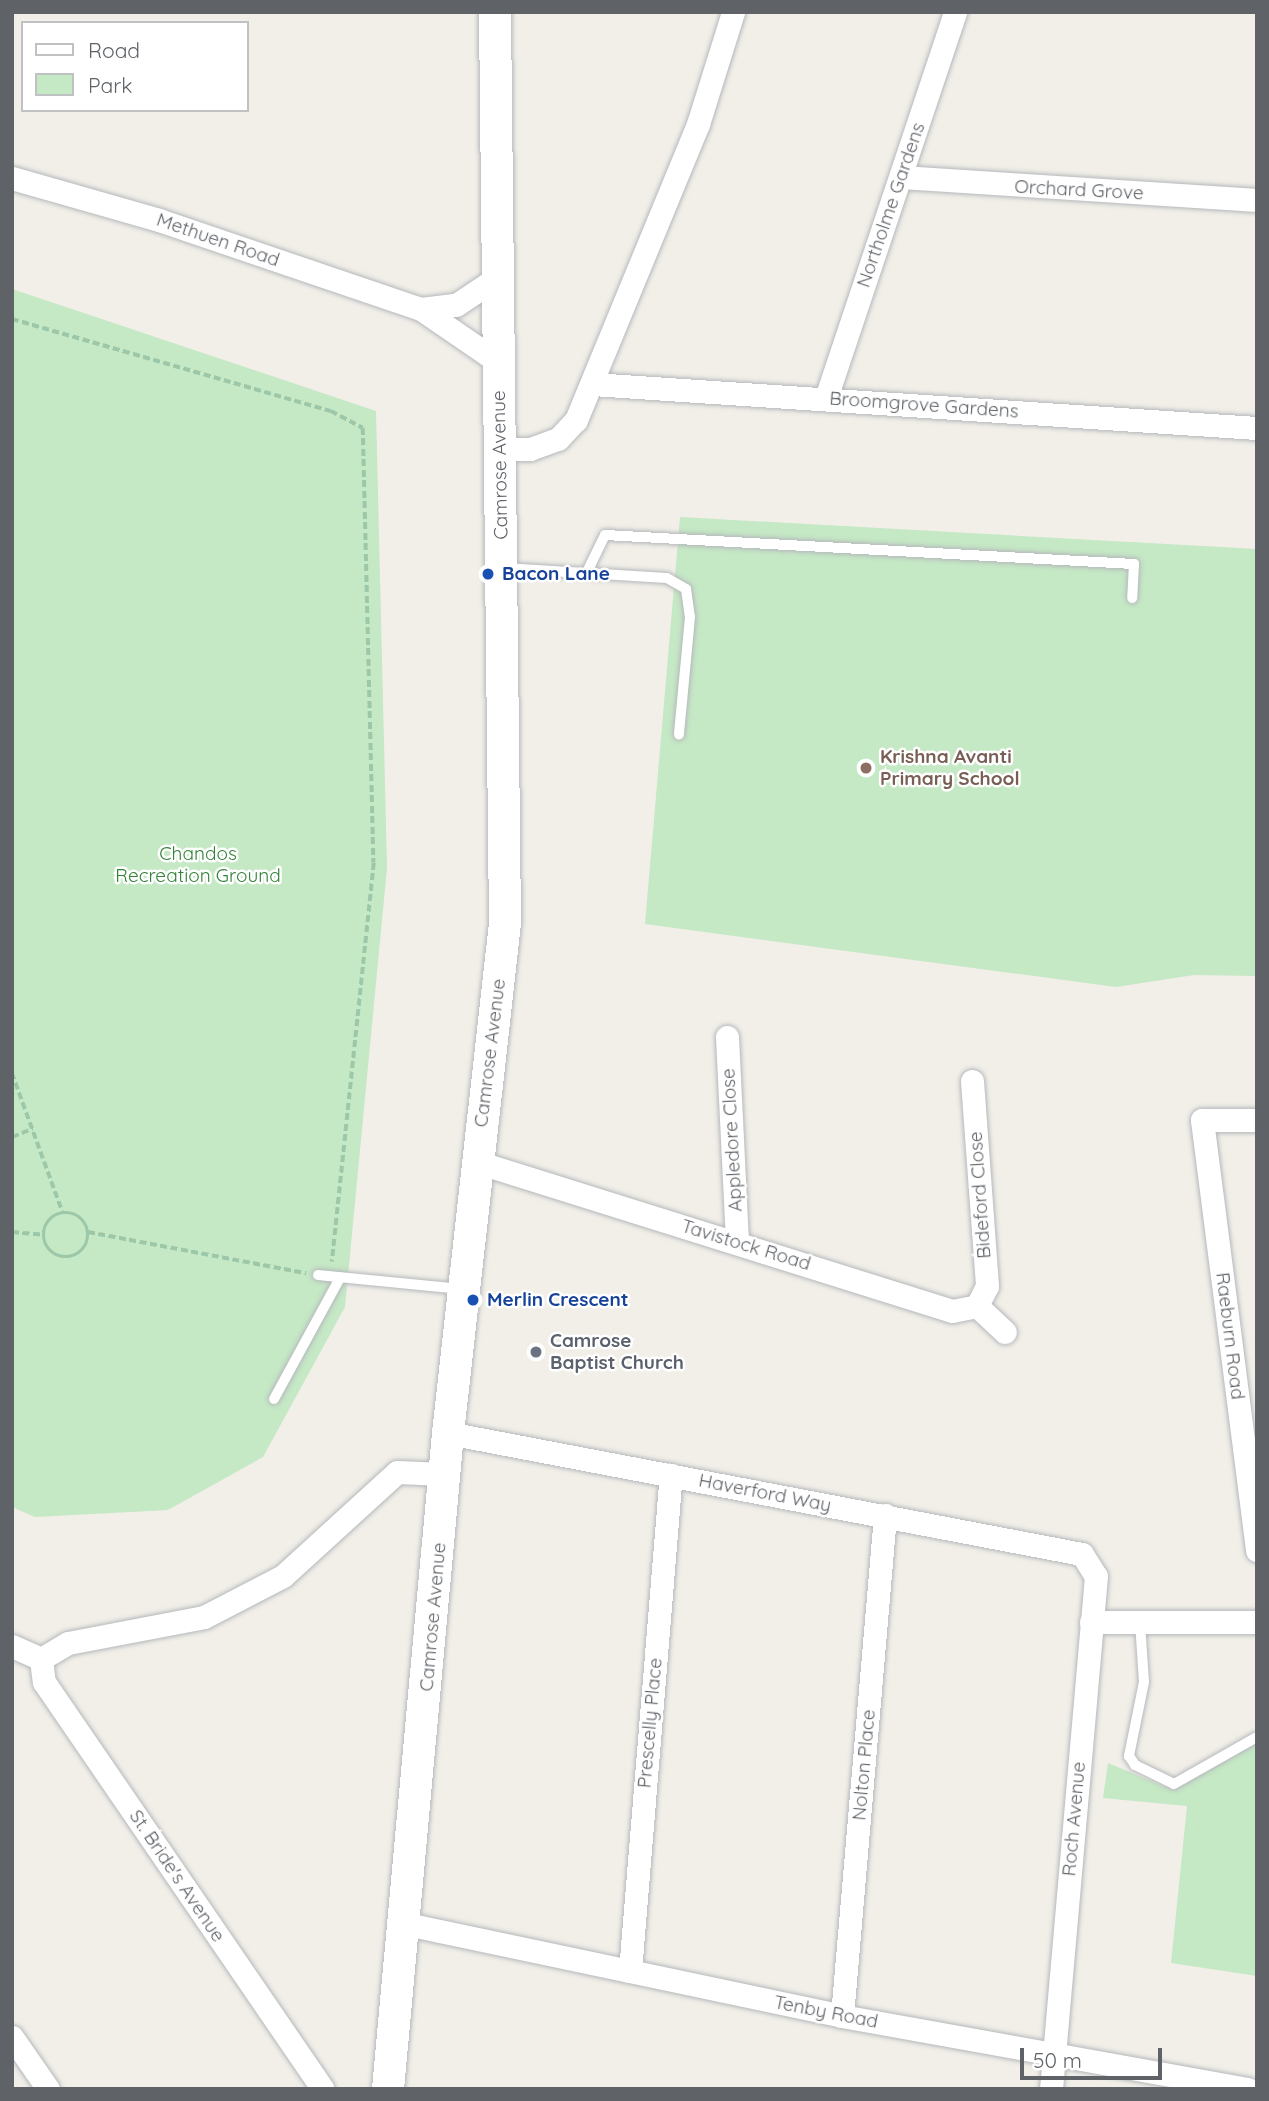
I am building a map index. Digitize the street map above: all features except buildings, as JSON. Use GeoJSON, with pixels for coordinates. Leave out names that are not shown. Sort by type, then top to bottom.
{"type":"FeatureCollection","features":[{"type":"Feature","properties":{"kind":"street","name":"Camrose Avenue"},"geometry":{"type":"LineString","coordinates":[[388,2089],[407,1924],[448,1433],[505,923],[495,12]]}},
{"type":"Feature","properties":{"kind":"street"},"geometry":{"type":"LineString","coordinates":[[500,449],[530,449],[558,439],[576,421],[698,124],[733,12]]}},
{"type":"Feature","properties":{"kind":"street","name":"Northolme Gardens"},"geometry":{"type":"LineString","coordinates":[[826,398],[955,12]]}},
{"type":"Feature","properties":{"kind":"street","name":"Orchard Grove"},"geometry":{"type":"LineString","coordinates":[[901,177],[1257,200]]}},
{"type":"Feature","properties":{"kind":"street","name":"Methuen Road"},"geometry":{"type":"LineString","coordinates":[[12,178],[421,309],[497,361]]}},
{"type":"Feature","properties":{"kind":"street","name":"Methuen Road"},"geometry":{"type":"LineString","coordinates":[[421,309],[456,305],[498,277]]}},
{"type":"Feature","properties":{"kind":"street","name":"Broomgrove Gardens"},"geometry":{"type":"LineString","coordinates":[[592,384],[1257,428]]}},
{"type":"Feature","properties":{"kind":"street","name":"Appledore Close"},"geometry":{"type":"LineString","coordinates":[[727,1037],[737,1242]]}},
{"type":"Feature","properties":{"kind":"street","name":"Bideford Close"},"geometry":{"type":"LineString","coordinates":[[972,1081],[987,1286],[977,1306]]}},
{"type":"Feature","properties":{"kind":"street","name":"Raeburn Road"},"geometry":{"type":"LineString","coordinates":[[1257,1120],[1202,1120],[1257,1551]]}},
{"type":"Feature","properties":{"kind":"street","name":"Tavistock Road"},"geometry":{"type":"LineString","coordinates":[[477,1162],[952,1311],[977,1306]]}},
{"type":"Feature","properties":{"kind":"street"},"geometry":{"type":"LineString","coordinates":[[977,1306],[1005,1332]]}},
{"type":"Feature","properties":{"kind":"street","name":"Haverford Way"},"geometry":{"type":"LineString","coordinates":[[448,1433],[1082,1554]]}},
{"type":"Feature","properties":{"kind":"street"},"geometry":{"type":"LineString","coordinates":[[12,1646],[41,1659],[68,1643],[204,1617],[283,1576],[397,1472],[444,1474]]}},
{"type":"Feature","properties":{"kind":"street","name":"Prescelly Place"},"geometry":{"type":"LineString","coordinates":[[630,1971],[671,1475]]}},
{"type":"Feature","properties":{"kind":"street","name":"Nolton Place"},"geometry":{"type":"LineString","coordinates":[[842,2016],[885,1515]]}},
{"type":"Feature","properties":{"kind":"street","name":"Roch Avenue"},"geometry":{"type":"LineString","coordinates":[[1051,2089],[1096,1569],[1082,1554]]}},
{"type":"Feature","properties":{"kind":"street"},"geometry":{"type":"LineString","coordinates":[[1091,1622],[1257,1622]]}},
{"type":"Feature","properties":{"kind":"street","name":"St. Bride's Avenue"},"geometry":{"type":"LineString","coordinates":[[41,1659],[44,1682],[323,2089]]}},
{"type":"Feature","properties":{"kind":"street","name":"Tenby Road"},"geometry":{"type":"LineString","coordinates":[[407,1924],[842,2016],[1247,2089]]}},
{"type":"Feature","properties":{"kind":"street"},"geometry":{"type":"LineString","coordinates":[[12,2037],[48,2089]]}},
{"type":"Feature","properties":{"kind":"lane"},"geometry":{"type":"LineString","coordinates":[[587,572],[605,535],[1134,564],[1132,598]]}},
{"type":"Feature","properties":{"kind":"lane"},"geometry":{"type":"LineString","coordinates":[[502,568],[667,578],[686,589],[690,617],[679,734]]}},
{"type":"Feature","properties":{"kind":"lane"},"geometry":{"type":"LineString","coordinates":[[318,1275],[464,1289]]}},
{"type":"Feature","properties":{"kind":"lane"},"geometry":{"type":"LineString","coordinates":[[274,1399],[335,1278]]}},
{"type":"Feature","properties":{"kind":"lane"},"geometry":{"type":"LineString","coordinates":[[1140,1622],[1143,1682],[1129,1756],[1135,1765],[1174,1784],[1257,1737]]}},
{"type":"Feature","properties":{"kind":"path"},"geometry":{"type":"LineString","coordinates":[[12,319],[331,411],[363,428],[374,863],[335,1278]]}},
{"type":"Feature","properties":{"kind":"path"},"geometry":{"type":"LineString","coordinates":[[12,1073],[63,1213]]}},
{"type":"Feature","properties":{"kind":"path"},"geometry":{"type":"LineString","coordinates":[[12,1137],[32,1129]]}},
{"type":"Feature","properties":{"kind":"path"},"geometry":{"type":"LineString","coordinates":[[63,1213],[82,1219],[88,1232],[79,1253],[63,1257],[49,1249],[44,1234],[49,1220],[63,1213]]}},
{"type":"Feature","properties":{"kind":"path"},"geometry":{"type":"LineString","coordinates":[[12,1232],[44,1234]]}},
{"type":"Feature","properties":{"kind":"path"},"geometry":{"type":"LineString","coordinates":[[88,1232],[318,1275]]}},
{"type":"Feature","properties":{"kind":"green space","name":"Chandos Recreation Ground"},"geometry":{"type":"Polygon","coordinates":[[[12,289],[376,411],[387,868],[345,1307],[263,1457],[168,1510],[35,1517],[12,1507],[12,289]]]}},
{"type":"Feature","properties":{"kind":"green space","name":"Krishna Avanti Primary School"},"geometry":{"type":"Polygon","coordinates":[[[680,517],[1257,549],[1257,976],[1194,975],[1116,987],[645,924],[680,517]]]}},
{"type":"Feature","properties":{"kind":"green space"},"geometry":{"type":"Polygon","coordinates":[[[1257,1743],[1257,1976],[1171,1963],[1187,1806],[1103,1798],[1108,1763],[1173,1790],[1257,1743]]]}},
{"type":"Feature","properties":{"kind":"place","name":"Bacon Lane"},"geometry":{"type":"Point","coordinates":[488,574]}},
{"type":"Feature","properties":{"kind":"place","name":"Krishna Avanti Primary School"},"geometry":{"type":"Point","coordinates":[866,768]}},
{"type":"Feature","properties":{"kind":"place","name":"Merlin Crescent"},"geometry":{"type":"Point","coordinates":[473,1300]}},
{"type":"Feature","properties":{"kind":"place","name":"Camrose Baptist Church"},"geometry":{"type":"Point","coordinates":[536,1352]}}]}
